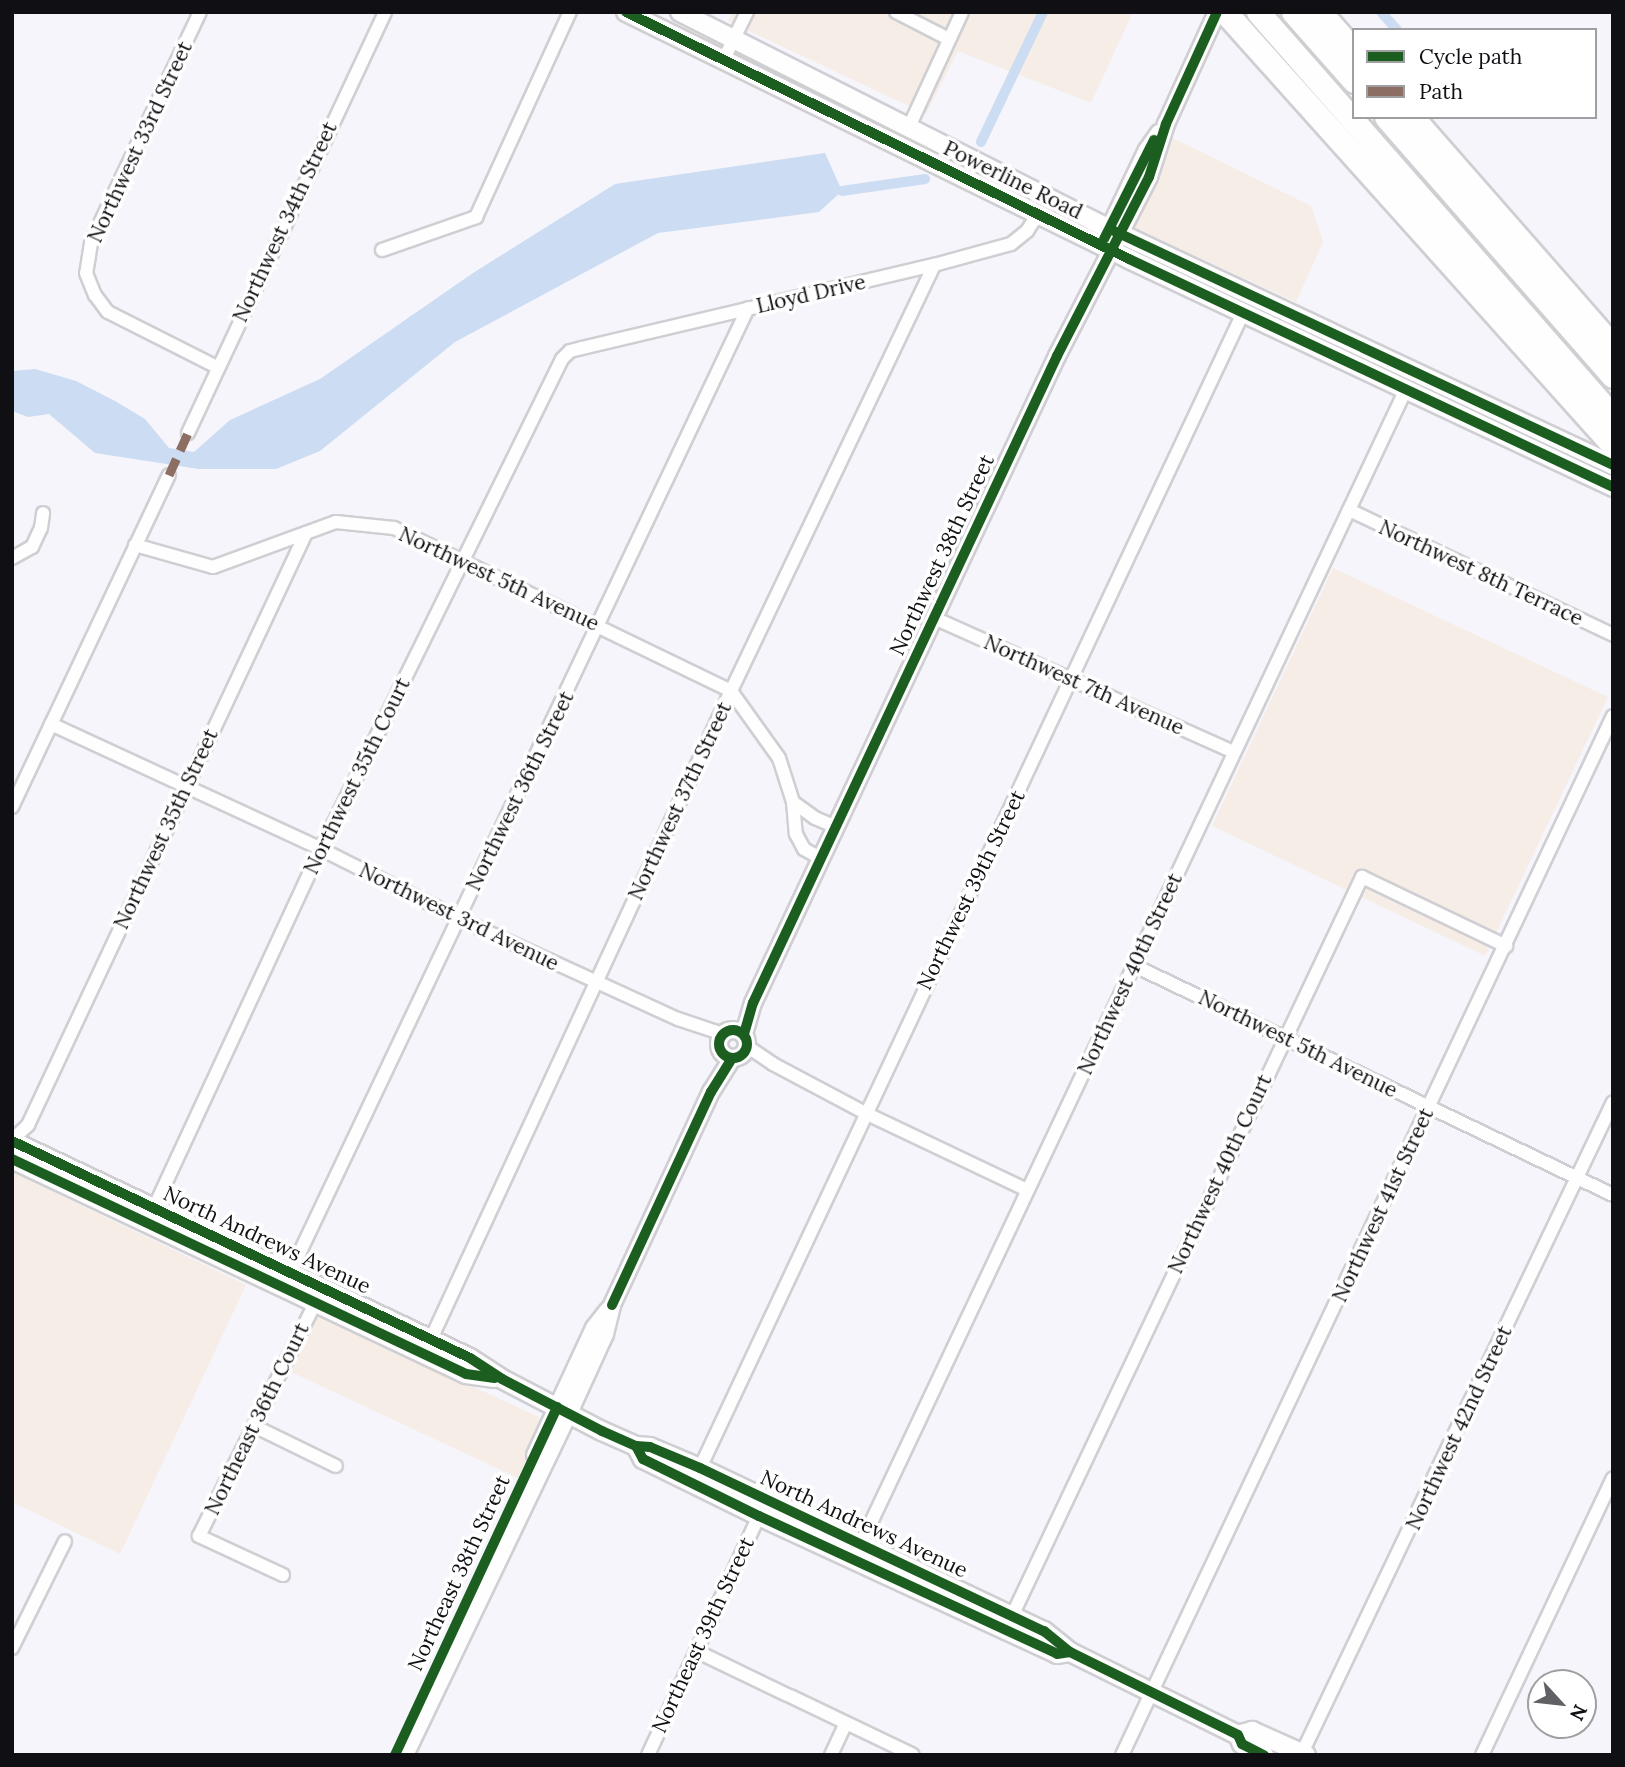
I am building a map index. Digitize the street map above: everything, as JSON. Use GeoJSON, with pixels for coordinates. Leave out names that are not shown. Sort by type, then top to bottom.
{"type":"FeatureCollection","features":[{"type":"Feature","properties":{"kind":"highway"},"geometry":{"type":"LineString","coordinates":[[1225,12],[1613,445]]}},
{"type":"Feature","properties":{"kind":"highway"},"geometry":{"type":"LineString","coordinates":[[1293,12],[1352,79]]}},
{"type":"Feature","properties":{"kind":"highway"},"geometry":{"type":"LineString","coordinates":[[1320,12],[1352,49]]}},
{"type":"Feature","properties":{"kind":"highway"},"geometry":{"type":"LineString","coordinates":[[1260,14],[1613,417]]}},
{"type":"Feature","properties":{"kind":"highway"},"geometry":{"type":"LineString","coordinates":[[1387,119],[1613,376]]}},
{"type":"Feature","properties":{"kind":"highway"},"geometry":{"type":"LineString","coordinates":[[1414,119],[1613,347]]}},
{"type":"Feature","properties":{"kind":"main road","name":"Powerline Road"},"geometry":{"type":"LineString","coordinates":[[626,12],[1107,248],[1613,487]]}},
{"type":"Feature","properties":{"kind":"main road","name":"Powerline Road"},"geometry":{"type":"LineString","coordinates":[[680,12],[1115,231],[1613,465]]}},
{"type":"Feature","properties":{"kind":"main road"},"geometry":{"type":"LineString","coordinates":[[1351,363],[1381,368],[1394,363]]}},
{"type":"Feature","properties":{"kind":"main road"},"geometry":{"type":"LineString","coordinates":[[1406,389],[1425,386],[1456,392]]}},
{"type":"Feature","properties":{"kind":"main road","name":"North Andrews Avenue"},"geometry":{"type":"LineString","coordinates":[[17,1150],[154,1208],[431,1339],[502,1379],[636,1447],[650,1447],[700,1468],[1057,1654],[1070,1651]]}},
{"type":"Feature","properties":{"kind":"main road","name":"North Andrews Avenue"},"geometry":{"type":"LineString","coordinates":[[17,1150],[315,1303],[466,1374],[502,1379]]}},
{"type":"Feature","properties":{"kind":"main road"},"geometry":{"type":"LineString","coordinates":[[269,1281],[284,1279],[290,1273]]}},
{"type":"Feature","properties":{"kind":"main road"},"geometry":{"type":"LineString","coordinates":[[315,1303],[328,1297],[342,1297]]}},
{"type":"Feature","properties":{"kind":"main road","name":"North Andrews Avenue"},"geometry":{"type":"LineString","coordinates":[[636,1447],[643,1459],[759,1516],[857,1552],[1044,1631],[1070,1651],[1238,1735],[1242,1744],[1264,1755]]}},
{"type":"Feature","properties":{"kind":"main road","name":"North Andrews Avenue"},"geometry":{"type":"LineString","coordinates":[[1238,1735],[1252,1731],[1304,1754]]}},
{"type":"Feature","properties":{"kind":"street","name":"Northwest 33rd Street"},"geometry":{"type":"LineString","coordinates":[[200,12],[91,243],[86,273],[95,295],[108,312],[217,367]]}},
{"type":"Feature","properties":{"kind":"street","name":"Northwest 34th Street"},"geometry":{"type":"LineString","coordinates":[[188,433],[385,12]]}},
{"type":"Feature","properties":{"kind":"street"},"geometry":{"type":"LineString","coordinates":[[382,250],[476,217],[570,12]]}},
{"type":"Feature","properties":{"kind":"street"},"geometry":{"type":"LineString","coordinates":[[723,61],[747,12]]}},
{"type":"Feature","properties":{"kind":"street"},"geometry":{"type":"LineString","coordinates":[[896,12],[949,39]]}},
{"type":"Feature","properties":{"kind":"street"},"geometry":{"type":"LineString","coordinates":[[908,129],[962,12]]}},
{"type":"Feature","properties":{"kind":"street","name":"Northwest 38th Street"},"geometry":{"type":"LineString","coordinates":[[563,1410],[605,1334],[612,1306],[733,1044],[1057,356],[1068,318],[1152,170],[1166,124],[1217,12]]}},
{"type":"Feature","properties":{"kind":"street","name":"Lloyd Drive"},"geometry":{"type":"LineString","coordinates":[[570,351],[934,265],[1011,244],[1027,232],[1038,214]]}},
{"type":"Feature","properties":{"kind":"street","name":"Northwest 37th Street"},"geometry":{"type":"LineString","coordinates":[[431,1339],[732,691],[934,265]]}},
{"type":"Feature","properties":{"kind":"street","name":"Northwest 36th Street"},"geometry":{"type":"LineString","coordinates":[[290,1273],[600,626],[748,308]]}},
{"type":"Feature","properties":{"kind":"street","name":"Northwest 39th Street"},"geometry":{"type":"LineString","coordinates":[[700,1468],[1243,313]]}},
{"type":"Feature","properties":{"kind":"street","name":"Northwest 35th Court"},"geometry":{"type":"LineString","coordinates":[[154,1208],[321,849],[461,559],[562,359],[570,351]]}},
{"type":"Feature","properties":{"kind":"street","name":"Northwest 40th Street"},"geometry":{"type":"LineString","coordinates":[[857,1552],[1406,389]]}},
{"type":"Feature","properties":{"kind":"street"},"geometry":{"type":"LineString","coordinates":[[12,807],[169,475]]}},
{"type":"Feature","properties":{"kind":"street","name":"Northwest 8th Terrace"},"geometry":{"type":"LineString","coordinates":[[1349,510],[1613,635]]}},
{"type":"Feature","properties":{"kind":"street"},"geometry":{"type":"LineString","coordinates":[[12,558],[32,547],[41,528],[43,513]]}},
{"type":"Feature","properties":{"kind":"street","name":"Northwest 5th Avenue"},"geometry":{"type":"LineString","coordinates":[[135,545],[213,567],[336,522],[362,522],[394,528],[732,691],[779,758],[793,802],[796,834],[804,849],[822,859]]}},
{"type":"Feature","properties":{"kind":"street","name":"Northwest 35th Street"},"geometry":{"type":"LineString","coordinates":[[17,1150],[306,533]]}},
{"type":"Feature","properties":{"kind":"street","name":"Northwest 7th Avenue"},"geometry":{"type":"LineString","coordinates":[[934,618],[1233,752]]}},
{"type":"Feature","properties":{"kind":"street","name":"Northwest 41st Street"},"geometry":{"type":"LineString","coordinates":[[1122,1755],[1613,716]]}},
{"type":"Feature","properties":{"kind":"street","name":"Northwest 3rd Avenue"},"geometry":{"type":"LineString","coordinates":[[51,724],[321,849],[458,919],[733,1044],[865,1113],[1027,1190]]}},
{"type":"Feature","properties":{"kind":"street"},"geometry":{"type":"LineString","coordinates":[[793,802],[815,818],[836,827]]}},
{"type":"Feature","properties":{"kind":"street","name":"Northwest 40th Court"},"geometry":{"type":"LineString","coordinates":[[1012,1616],[1362,877],[1506,946]]}},
{"type":"Feature","properties":{"kind":"street","name":"Northwest 5th Avenue"},"geometry":{"type":"LineString","coordinates":[[1135,966],[1613,1195]]}},
{"type":"Feature","properties":{"kind":"street","name":"Northwest 42nd Street"},"geometry":{"type":"LineString","coordinates":[[1304,1754],[1613,1102]]}},
{"type":"Feature","properties":{"kind":"street","name":"Northeast 36th Court"},"geometry":{"type":"LineString","coordinates":[[283,1575],[199,1536],[315,1303]]}},
{"type":"Feature","properties":{"kind":"street","name":"Northeast 38th Street"},"geometry":{"type":"LineString","coordinates":[[395,1755],[563,1410]]}},
{"type":"Feature","properties":{"kind":"street","name":"Northeast 38th Street"},"geometry":{"type":"LineString","coordinates":[[405,1755],[563,1410]]}},
{"type":"Feature","properties":{"kind":"street"},"geometry":{"type":"LineString","coordinates":[[254,1426],[336,1466]]}},
{"type":"Feature","properties":{"kind":"street"},"geometry":{"type":"LineString","coordinates":[[1482,1755],[1613,1478]]}},
{"type":"Feature","properties":{"kind":"street","name":"Northeast 39th Street"},"geometry":{"type":"LineString","coordinates":[[648,1755],[759,1516]]}},
{"type":"Feature","properties":{"kind":"street"},"geometry":{"type":"LineString","coordinates":[[12,1648],[65,1541]]}},
{"type":"Feature","properties":{"kind":"street"},"geometry":{"type":"LineString","coordinates":[[696,1651],[913,1755]]}},
{"type":"Feature","properties":{"kind":"street"},"geometry":{"type":"LineString","coordinates":[[831,1755],[846,1723]]}},
{"type":"Feature","properties":{"kind":"shaded area"},"geometry":{"type":"Polygon","coordinates":[[[733,12],[1133,12],[1091,103],[958,51],[926,114],[728,21],[733,12]]]}},
{"type":"Feature","properties":{"kind":"shaded area"},"geometry":{"type":"Polygon","coordinates":[[[1171,137],[1311,206],[1323,242],[1296,302],[1131,226],[1171,137]]]}},
{"type":"Feature","properties":{"kind":"shaded area"},"geometry":{"type":"Polygon","coordinates":[[[1333,568],[1608,697],[1485,956],[1212,826],[1333,568]]]}},
{"type":"Feature","properties":{"kind":"shaded area"},"geometry":{"type":"Polygon","coordinates":[[[12,1172],[246,1285],[120,1554],[12,1502],[12,1172]]]}},
{"type":"Feature","properties":{"kind":"shaded area"},"geometry":{"type":"Polygon","coordinates":[[[317,1314],[543,1419],[518,1478],[291,1372],[317,1314]]]}},
{"type":"Feature","properties":{"kind":"water"},"geometry":{"type":"Polygon","coordinates":[[[825,153],[842,191],[819,212],[658,233],[455,342],[320,451],[276,469],[199,469],[95,453],[49,414],[28,417],[12,411],[12,371],[35,369],[76,381],[115,401],[145,419],[169,448],[194,452],[230,420],[320,379],[473,273],[615,184],[825,153]]]}},
{"type":"Feature","properties":{"kind":"waterway"},"geometry":{"type":"LineString","coordinates":[[981,142],[1043,12]]}},
{"type":"Feature","properties":{"kind":"waterway"},"geometry":{"type":"LineString","coordinates":[[1381,12],[1395,28]]}},
{"type":"Feature","properties":{"kind":"waterway"},"geometry":{"type":"LineString","coordinates":[[842,191],[925,179]]}},
{"type":"Feature","properties":{"kind":"marked path"},"geometry":{"type":"LineString","coordinates":[[169,475],[188,433]]}},
{"type":"Feature","properties":{"kind":"cycle path"},"geometry":{"type":"LineString","coordinates":[[626,12],[1129,259],[1613,487]]}},
{"type":"Feature","properties":{"kind":"cycle path"},"geometry":{"type":"LineString","coordinates":[[744,1034],[753,1003],[1057,356],[1149,177],[1166,124],[1217,12]]}},
{"type":"Feature","properties":{"kind":"cycle path"},"geometry":{"type":"LineString","coordinates":[[1104,239],[1154,140]]}},
{"type":"Feature","properties":{"kind":"cycle path"},"geometry":{"type":"LineString","coordinates":[[1112,230],[1613,465]]}},
{"type":"Feature","properties":{"kind":"cycle path"},"geometry":{"type":"LineString","coordinates":[[733,1030],[743,1034],[747,1044],[743,1054],[733,1058],[723,1054],[719,1044],[723,1034],[733,1030]]}},
{"type":"Feature","properties":{"kind":"cycle path"},"geometry":{"type":"LineString","coordinates":[[612,1305],[711,1092],[732,1059]]}},
{"type":"Feature","properties":{"kind":"cycle path"},"geometry":{"type":"LineString","coordinates":[[12,1141],[470,1358],[502,1379],[602,1431],[700,1468],[1044,1631],[1070,1652],[1238,1735],[1242,1744],[1264,1755]]}},
{"type":"Feature","properties":{"kind":"cycle path"},"geometry":{"type":"LineString","coordinates":[[12,1159],[466,1374],[495,1378]]}},
{"type":"Feature","properties":{"kind":"cycle path"},"geometry":{"type":"LineString","coordinates":[[395,1755],[557,1407]]}},
{"type":"Feature","properties":{"kind":"cycle path"},"geometry":{"type":"LineString","coordinates":[[636,1446],[643,1459],[759,1516],[1057,1654],[1070,1652]]}}]}
